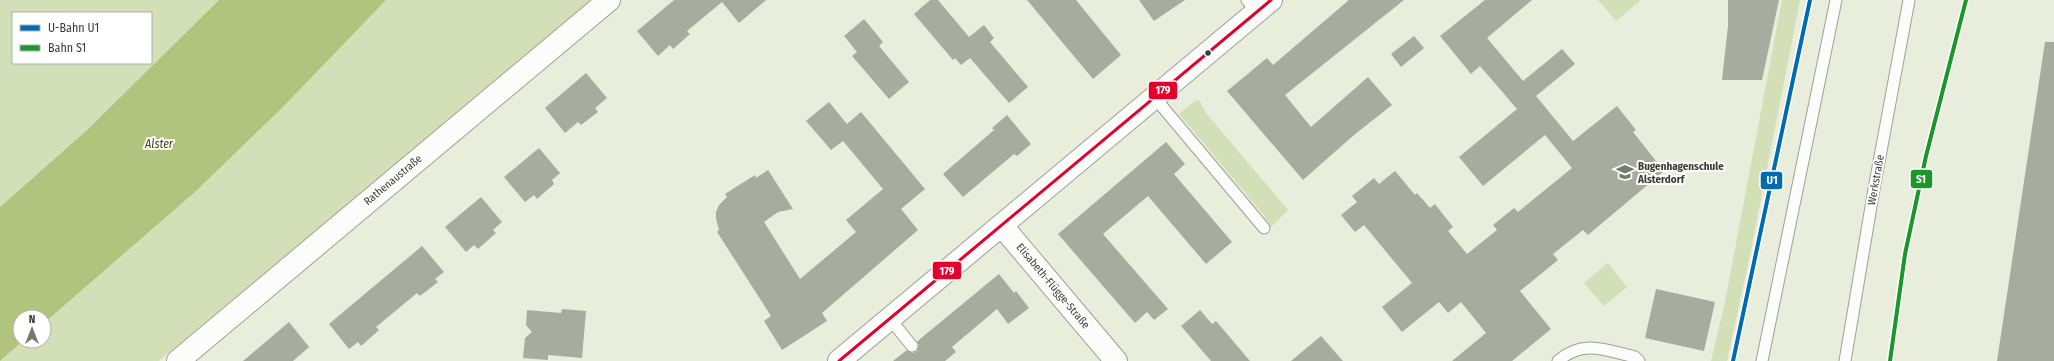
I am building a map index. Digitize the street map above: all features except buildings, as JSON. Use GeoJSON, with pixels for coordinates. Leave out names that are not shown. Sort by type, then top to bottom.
{"type":"FeatureCollection","features":[{"type":"Feature","properties":{"kind":"street","name":"Rathenaustraße"},"geometry":{"type":"LineString","coordinates":[[178,361],[609,0]]}},
{"type":"Feature","properties":{"kind":"street"},"geometry":{"type":"LineString","coordinates":[[839,361],[1155,98],[1259,4]]}},
{"type":"Feature","properties":{"kind":"street","name":"Elisabeth-Flügge-Straße"},"geometry":{"type":"LineString","coordinates":[[1002,226],[1108,356]]}},
{"type":"Feature","properties":{"kind":"lane"},"geometry":{"type":"LineString","coordinates":[[1762,361],[1836,0]]}},
{"type":"Feature","properties":{"kind":"lane","name":"Werkstraße"},"geometry":{"type":"LineString","coordinates":[[1846,361],[1874,189],[1909,0]]}},
{"type":"Feature","properties":{"kind":"lane"},"geometry":{"type":"LineString","coordinates":[[1155,98],[1264,228]]}},
{"type":"Feature","properties":{"kind":"lane"},"geometry":{"type":"LineString","coordinates":[[890,319],[912,346]]}},
{"type":"Feature","properties":{"kind":"lane"},"geometry":{"type":"LineString","coordinates":[[1558,361],[1574,350],[1584,347],[1635,357],[1639,361]]}},
{"type":"Feature","properties":{"kind":"shaded area"},"geometry":{"type":"Polygon","coordinates":[[[0,0],[219,0],[86,131],[0,207],[0,0]]]}},
{"type":"Feature","properties":{"kind":"shaded area"},"geometry":{"type":"Polygon","coordinates":[[[386,0],[591,0],[159,361],[0,361],[14,349],[52,349],[52,316],[195,192],[282,108],[386,0]]]}},
{"type":"Feature","properties":{"kind":"shaded area"},"geometry":{"type":"Polygon","coordinates":[[[1598,0],[1641,0],[1616,21],[1598,0]]]}},
{"type":"Feature","properties":{"kind":"shaded area"},"geometry":{"type":"Polygon","coordinates":[[[1782,0],[1800,0],[1751,250],[1727,361],[1711,361],[1725,302],[1782,0]]]}},
{"type":"Feature","properties":{"kind":"shaded area"},"geometry":{"type":"Polygon","coordinates":[[[1196,100],[1200,101],[1205,112],[1288,210],[1271,227],[1263,214],[1179,114],[1196,100]]]}},
{"type":"Feature","properties":{"kind":"shaded area"},"geometry":{"type":"Polygon","coordinates":[[[1608,263],[1627,287],[1604,306],[1584,283],[1608,263]]]}},
{"type":"Feature","properties":{"kind":"water","name":"Alster"},"geometry":{"type":"Polygon","coordinates":[[[219,0],[386,0],[282,108],[195,192],[52,316],[52,309],[12,309],[12,349],[14,349],[0,361],[0,207],[86,131],[219,0]]]}},
{"type":"Feature","properties":{"kind":"metro line","name":"U1"},"geometry":{"type":"LineString","coordinates":[[1733,361],[1810,0]]}},
{"type":"Feature","properties":{"kind":"rail line","name":"S1"},"geometry":{"type":"LineString","coordinates":[[1890,361],[1905,254],[1926,156],[1966,0]]}},
{"type":"Feature","properties":{"kind":"transit line","name":"179"},"geometry":{"type":"LineString","coordinates":[[839,361],[1271,0]]}},
{"type":"Feature","properties":{"kind":"place","name":"Bugenhagenschule Alsterdorf"},"geometry":{"type":"Point","coordinates":[1625,172]}}]}
